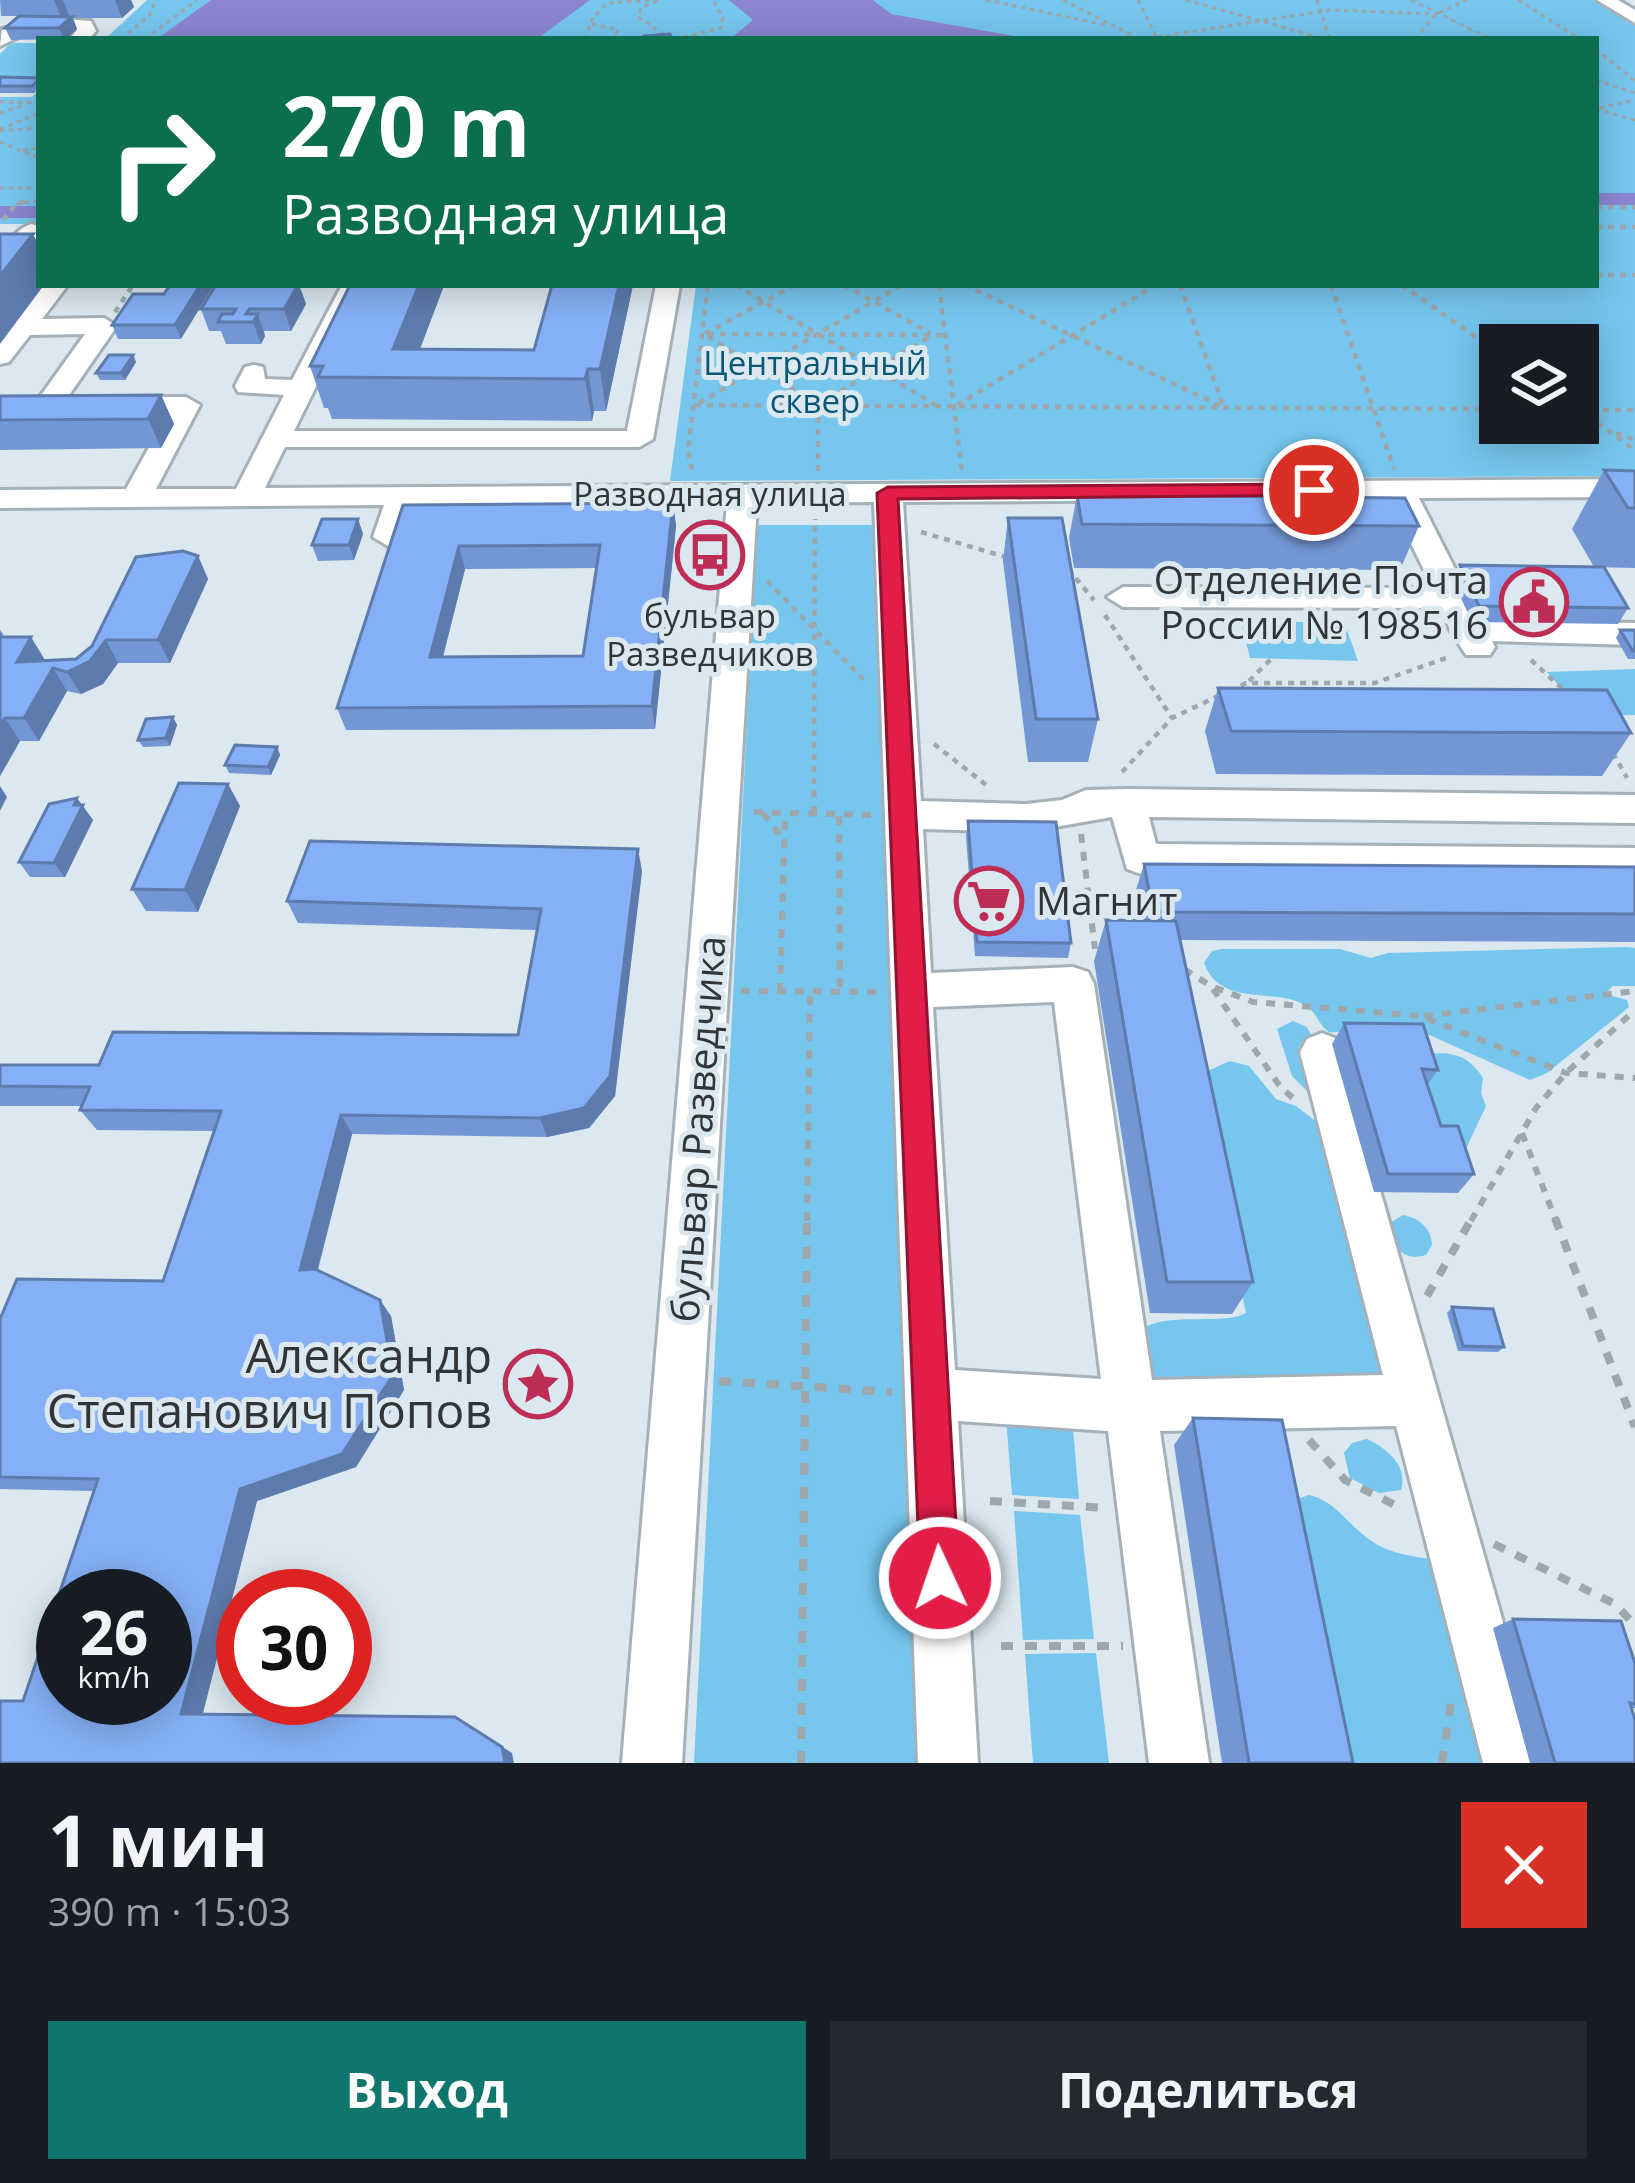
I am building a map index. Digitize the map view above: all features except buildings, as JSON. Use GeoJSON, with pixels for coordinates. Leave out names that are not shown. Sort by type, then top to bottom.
{"type":"FeatureCollection","features":[{"type":"Feature","properties":{"kind":"street"},"geometry":{"type":"LineString","coordinates":[[1606,0],[1635,18]]}},
{"type":"Feature","properties":{"kind":"street"},"geometry":{"type":"LineString","coordinates":[[0,46],[14,28],[29,24],[85,25],[87,31],[81,36]]}},
{"type":"Feature","properties":{"kind":"street"},"geometry":{"type":"LineString","coordinates":[[0,46],[36,48]]}},
{"type":"Feature","properties":{"kind":"street"},"geometry":{"type":"LineString","coordinates":[[1,226],[35,231]]}},
{"type":"Feature","properties":{"kind":"street"},"geometry":{"type":"LineString","coordinates":[[0,272],[35,231]]}},
{"type":"Feature","properties":{"kind":"street"},"geometry":{"type":"LineString","coordinates":[[0,356],[54,288]]}},
{"type":"Feature","properties":{"kind":"street"},"geometry":{"type":"LineString","coordinates":[[245,497],[353,288]]}},
{"type":"Feature","properties":{"kind":"street"},"geometry":{"type":"LineString","coordinates":[[470,458],[639,440],[667,288]]}},
{"type":"Feature","properties":{"kind":"street"},"geometry":{"type":"LineString","coordinates":[[23,327],[104,326],[48,405]]}},
{"type":"Feature","properties":{"kind":"street"},"geometry":{"type":"LineString","coordinates":[[254,373],[248,386],[303,388]]}},
{"type":"Feature","properties":{"kind":"street"},"geometry":{"type":"LineString","coordinates":[[16,405],[186,405],[136,498]]}},
{"type":"Feature","properties":{"kind":"street"},"geometry":{"type":"LineString","coordinates":[[273,439],[373,439],[535,449]]}},
{"type":"Feature","properties":{"kind":"street"},"geometry":{"type":"LineString","coordinates":[[373,439],[368,457],[430,458]]}},
{"type":"Feature","properties":{"kind":"street"},"geometry":{"type":"LineString","coordinates":[[521,495],[535,449]]}},
{"type":"Feature","properties":{"kind":"street"},"geometry":{"type":"LineString","coordinates":[[1398,483],[1472,639],[1635,634]]}},
{"type":"Feature","properties":{"kind":"street","name":"Разводная улица"},"geometry":{"type":"LineString","coordinates":[[0,499],[888,493],[1398,483],[1635,488]]}},
{"type":"Feature","properties":{"kind":"street"},"geometry":{"type":"LineString","coordinates":[[888,493],[948,1763]]}},
{"type":"Feature","properties":{"kind":"street","name":"бульвар Разведчика"},"geometry":{"type":"LineString","coordinates":[[652,1763],[707,990],[742,811],[738,566],[743,494]]}},
{"type":"Feature","properties":{"kind":"street"},"geometry":{"type":"LineString","coordinates":[[388,537],[402,496]]}},
{"type":"Feature","properties":{"kind":"street"},"geometry":{"type":"LineString","coordinates":[[1123,597],[1450,598]]}},
{"type":"Feature","properties":{"kind":"street"},"geometry":{"type":"LineString","coordinates":[[903,814],[1050,817],[1082,807],[1127,803],[1635,809]]}},
{"type":"Feature","properties":{"kind":"street"},"geometry":{"type":"LineString","coordinates":[[1127,803],[1141,859],[1635,863]]}},
{"type":"Feature","properties":{"kind":"street"},"geometry":{"type":"LineString","coordinates":[[912,991],[1084,967],[1128,1406],[1179,1763]]}},
{"type":"Feature","properties":{"kind":"street"},"geometry":{"type":"LineString","coordinates":[[1322,1052],[1513,1763]]}},
{"type":"Feature","properties":{"kind":"street"},"geometry":{"type":"LineString","coordinates":[[931,1394],[1128,1406],[1415,1400]]}},
{"type":"Feature","properties":{"kind":"path"},"geometry":{"type":"LineString","coordinates":[[125,36],[149,16],[156,0]]}},
{"type":"Feature","properties":{"kind":"path"},"geometry":{"type":"LineString","coordinates":[[150,36],[197,0]]}},
{"type":"Feature","properties":{"kind":"path"},"geometry":{"type":"LineString","coordinates":[[660,0],[641,8],[638,17],[668,36]]}},
{"type":"Feature","properties":{"kind":"path"},"geometry":{"type":"LineString","coordinates":[[586,36],[607,3],[660,0]]}},
{"type":"Feature","properties":{"kind":"path"},"geometry":{"type":"LineString","coordinates":[[686,36],[721,28],[723,17],[713,0]]}},
{"type":"Feature","properties":{"kind":"path"},"geometry":{"type":"LineString","coordinates":[[986,0],[1106,25]]}},
{"type":"Feature","properties":{"kind":"path"},"geometry":{"type":"LineString","coordinates":[[1063,0],[1133,36]]}},
{"type":"Feature","properties":{"kind":"path"},"geometry":{"type":"LineString","coordinates":[[1138,0],[1156,36]]}},
{"type":"Feature","properties":{"kind":"path"},"geometry":{"type":"LineString","coordinates":[[1186,0],[1318,36]]}},
{"type":"Feature","properties":{"kind":"path"},"geometry":{"type":"LineString","coordinates":[[1317,0],[1327,36]]}},
{"type":"Feature","properties":{"kind":"path"},"geometry":{"type":"LineString","coordinates":[[1412,0],[1484,36]]}},
{"type":"Feature","properties":{"kind":"path"},"geometry":{"type":"LineString","coordinates":[[1417,36],[1436,14],[1467,0]]}},
{"type":"Feature","properties":{"kind":"path"},"geometry":{"type":"LineString","coordinates":[[1518,0],[1575,36]]}},
{"type":"Feature","properties":{"kind":"path"},"geometry":{"type":"LineString","coordinates":[[1166,36],[1253,17],[1323,11],[1436,14]]}},
{"type":"Feature","properties":{"kind":"path"},"geometry":{"type":"LineString","coordinates":[[592,24],[617,30],[614,36]]}},
{"type":"Feature","properties":{"kind":"path"},"geometry":{"type":"LineString","coordinates":[[1599,51],[1635,80]]}},
{"type":"Feature","properties":{"kind":"path"},"geometry":{"type":"LineString","coordinates":[[1599,81],[1635,97]]}},
{"type":"Feature","properties":{"kind":"path"},"geometry":{"type":"LineString","coordinates":[[1599,108],[1635,97]]}},
{"type":"Feature","properties":{"kind":"path"},"geometry":{"type":"LineString","coordinates":[[0,103],[35,103]]}},
{"type":"Feature","properties":{"kind":"path"},"geometry":{"type":"LineString","coordinates":[[0,113],[35,103]]}},
{"type":"Feature","properties":{"kind":"path"},"geometry":{"type":"LineString","coordinates":[[1599,110],[1635,120]]}},
{"type":"Feature","properties":{"kind":"path"},"geometry":{"type":"LineString","coordinates":[[0,130],[36,114]]}},
{"type":"Feature","properties":{"kind":"path"},"geometry":{"type":"LineString","coordinates":[[0,130],[36,128]]}},
{"type":"Feature","properties":{"kind":"path"},"geometry":{"type":"LineString","coordinates":[[0,142],[36,157]]}},
{"type":"Feature","properties":{"kind":"path"},"geometry":{"type":"LineString","coordinates":[[20,151],[36,148]]}},
{"type":"Feature","properties":{"kind":"path"},"geometry":{"type":"LineString","coordinates":[[0,188],[36,188]]}},
{"type":"Feature","properties":{"kind":"path"},"geometry":{"type":"LineString","coordinates":[[1,226],[17,203],[36,200]]}},
{"type":"Feature","properties":{"kind":"path"},"geometry":{"type":"LineString","coordinates":[[1599,207],[1635,207]]}},
{"type":"Feature","properties":{"kind":"path"},"geometry":{"type":"LineString","coordinates":[[1599,227],[1632,227],[1635,235]]}},
{"type":"Feature","properties":{"kind":"path"},"geometry":{"type":"LineString","coordinates":[[1599,274],[1635,275]]}},
{"type":"Feature","properties":{"kind":"path"},"geometry":{"type":"LineString","coordinates":[[693,474],[688,450],[708,288]]}},
{"type":"Feature","properties":{"kind":"path"},"geometry":{"type":"LineString","coordinates":[[741,288],[939,407]]}},
{"type":"Feature","properties":{"kind":"path"},"geometry":{"type":"LineString","coordinates":[[704,334],[789,288]]}},
{"type":"Feature","properties":{"kind":"path"},"geometry":{"type":"LineString","coordinates":[[849,288],[933,335]]}},
{"type":"Feature","properties":{"kind":"path"},"geometry":{"type":"LineString","coordinates":[[695,405],[897,288]]}},
{"type":"Feature","properties":{"kind":"path"},"geometry":{"type":"LineString","coordinates":[[939,288],[962,475]]}},
{"type":"Feature","properties":{"kind":"path"},"geometry":{"type":"LineString","coordinates":[[971,288],[1224,408]]}},
{"type":"Feature","properties":{"kind":"path"},"geometry":{"type":"LineString","coordinates":[[954,407],[1151,288]]}},
{"type":"Feature","properties":{"kind":"path"},"geometry":{"type":"LineString","coordinates":[[1181,288],[1224,408]]}},
{"type":"Feature","properties":{"kind":"path"},"geometry":{"type":"LineString","coordinates":[[1332,288],[1398,483]]}},
{"type":"Feature","properties":{"kind":"path"},"geometry":{"type":"LineString","coordinates":[[1406,288],[1479,339]]}},
{"type":"Feature","properties":{"kind":"path"},"geometry":{"type":"LineString","coordinates":[[704,334],[943,335]]}},
{"type":"Feature","properties":{"kind":"path"},"geometry":{"type":"LineString","coordinates":[[704,334],[818,405]]}},
{"type":"Feature","properties":{"kind":"path"},"geometry":{"type":"LineString","coordinates":[[818,405],[933,335]]}},
{"type":"Feature","properties":{"kind":"path"},"geometry":{"type":"LineString","coordinates":[[695,405],[1479,409]]}},
{"type":"Feature","properties":{"kind":"path"},"geometry":{"type":"LineString","coordinates":[[818,405],[818,475]]}},
{"type":"Feature","properties":{"kind":"path"},"geometry":{"type":"LineString","coordinates":[[1599,410],[1635,410]]}},
{"type":"Feature","properties":{"kind":"path"},"geometry":{"type":"LineString","coordinates":[[1599,424],[1635,450]]}},
{"type":"Feature","properties":{"kind":"path"},"geometry":{"type":"LineString","coordinates":[[1606,429],[1635,440]]}},
{"type":"Feature","properties":{"kind":"path"},"geometry":{"type":"LineString","coordinates":[[814,815],[815,519]]}},
{"type":"Feature","properties":{"kind":"path"},"geometry":{"type":"LineString","coordinates":[[920,532],[996,557],[1017,557]]}},
{"type":"Feature","properties":{"kind":"path"},"geometry":{"type":"LineString","coordinates":[[1058,557],[1140,663],[1172,718]]}},
{"type":"Feature","properties":{"kind":"path"},"geometry":{"type":"LineString","coordinates":[[738,566],[756,570],[898,712]]}},
{"type":"Feature","properties":{"kind":"path"},"geometry":{"type":"LineString","coordinates":[[1246,683],[1360,688],[1422,672],[1468,646],[1472,639],[1537,662],[1583,710]]}},
{"type":"Feature","properties":{"kind":"path"},"geometry":{"type":"LineString","coordinates":[[1084,967],[1082,807],[1112,783],[1172,718],[1246,683],[1271,659]]}},
{"type":"Feature","properties":{"kind":"path"},"geometry":{"type":"LineString","coordinates":[[1607,742],[1634,792]]}},
{"type":"Feature","properties":{"kind":"path"},"geometry":{"type":"LineString","coordinates":[[742,811],[903,814]]}},
{"type":"Feature","properties":{"kind":"path"},"geometry":{"type":"LineString","coordinates":[[742,811],[785,841]]}},
{"type":"Feature","properties":{"kind":"path"},"geometry":{"type":"LineString","coordinates":[[779,993],[785,815]]}},
{"type":"Feature","properties":{"kind":"path"},"geometry":{"type":"LineString","coordinates":[[839,816],[840,994]]}},
{"type":"Feature","properties":{"kind":"path"},"geometry":{"type":"LineString","coordinates":[[1084,967],[1111,949]]}},
{"type":"Feature","properties":{"kind":"path"},"geometry":{"type":"LineString","coordinates":[[1181,967],[1211,986],[1253,1002],[1420,1016],[1635,991]]}},
{"type":"Feature","properties":{"kind":"path"},"geometry":{"type":"LineString","coordinates":[[1211,986],[1279,1085],[1344,1137]]}},
{"type":"Feature","properties":{"kind":"path"},"geometry":{"type":"LineString","coordinates":[[707,990],[810,995],[912,991]]}},
{"type":"Feature","properties":{"kind":"path"},"geometry":{"type":"LineString","coordinates":[[801,1763],[810,995]]}},
{"type":"Feature","properties":{"kind":"path"},"geometry":{"type":"LineString","coordinates":[[1399,1344],[1522,1133],[1565,1073],[1635,1010]]}},
{"type":"Feature","properties":{"kind":"path"},"geometry":{"type":"LineString","coordinates":[[1420,1016],[1565,1073],[1635,1078]]}},
{"type":"Feature","properties":{"kind":"path"},"geometry":{"type":"LineString","coordinates":[[1522,1133],[1635,1427]]}},
{"type":"Feature","properties":{"kind":"path"},"geometry":{"type":"LineString","coordinates":[[680,1377],[931,1394]]}},
{"type":"Feature","properties":{"kind":"path"},"geometry":{"type":"LineString","coordinates":[[1275,1403],[1360,1491],[1505,1548],[1615,1604],[1635,1624]]}},
{"type":"Feature","properties":{"kind":"path"},"geometry":{"type":"LineString","coordinates":[[990,1501],[1143,1510]]}},
{"type":"Feature","properties":{"kind":"path"},"geometry":{"type":"LineString","coordinates":[[1000,1646],[1163,1646]]}},
{"type":"Feature","properties":{"kind":"green space","name":"Центральный сквер"},"geometry":{"type":"Polygon","coordinates":[[[147,0],[1594,0],[1635,26],[1635,476],[670,481],[696,288],[1599,288],[1599,36],[108,36],[147,0]]]}},
{"type":"Feature","properties":{"kind":"green space"},"geometry":{"type":"Polygon","coordinates":[[[11,43],[36,43],[36,78],[0,78],[0,54],[11,43]]]}},
{"type":"Feature","properties":{"kind":"green space"},"geometry":{"type":"Polygon","coordinates":[[[36,94],[36,224],[0,224],[0,97],[36,94]]]}},
{"type":"Feature","properties":{"kind":"green space"},"geometry":{"type":"Polygon","coordinates":[[[757,525],[878,525],[919,1763],[694,1763],[757,525]]]}},
{"type":"Feature","properties":{"kind":"green space"},"geometry":{"type":"Polygon","coordinates":[[[1241,622],[1344,622],[1358,661],[1250,658],[1241,622]]]}},
{"type":"Feature","properties":{"kind":"green space"},"geometry":{"type":"Polygon","coordinates":[[[1635,669],[1635,715],[1586,716],[1547,672],[1635,669]]]}},
{"type":"Feature","properties":{"kind":"green space"},"geometry":{"type":"Polygon","coordinates":[[[1635,948],[1635,986],[1613,986],[1604,994],[1627,1000],[1629,1007],[1547,1073],[1530,1080],[1427,1034],[1329,1032],[1298,1002],[1224,987],[1204,963],[1212,951],[1222,949],[1340,949],[1371,958],[1388,953],[1635,948]]]}},
{"type":"Feature","properties":{"kind":"green space"},"geometry":{"type":"Polygon","coordinates":[[[1293,1021],[1307,1027],[1313,1039],[1319,1103],[1292,1076],[1277,1029],[1293,1021]]]}},
{"type":"Feature","properties":{"kind":"green space"},"geometry":{"type":"Polygon","coordinates":[[[1429,1054],[1460,1057],[1483,1078],[1486,1106],[1464,1153],[1420,1109],[1431,1095],[1420,1063],[1429,1054]]]}},
{"type":"Feature","properties":{"kind":"green space"},"geometry":{"type":"Polygon","coordinates":[[[1230,1061],[1249,1066],[1276,1099],[1296,1106],[1331,1133],[1386,1371],[1377,1384],[1152,1388],[1142,1330],[1147,1326],[1246,1313],[1197,1089],[1203,1073],[1230,1061]]]}},
{"type":"Feature","properties":{"kind":"green space"},"geometry":{"type":"Polygon","coordinates":[[[1403,1215],[1427,1229],[1432,1245],[1426,1255],[1411,1256],[1396,1246],[1387,1225],[1403,1215]]]}},
{"type":"Feature","properties":{"kind":"green space"},"geometry":{"type":"Polygon","coordinates":[[[1005,1404],[1072,1417],[1079,1499],[1012,1495],[1005,1404]]]}},
{"type":"Feature","properties":{"kind":"green space"},"geometry":{"type":"Polygon","coordinates":[[[1367,1439],[1394,1459],[1402,1473],[1401,1490],[1379,1493],[1350,1478],[1344,1453],[1352,1443],[1367,1439]]]}},
{"type":"Feature","properties":{"kind":"green space"},"geometry":{"type":"Polygon","coordinates":[[[1309,1495],[1334,1508],[1377,1545],[1435,1560],[1503,1763],[1349,1763],[1292,1501],[1309,1495]]]}},
{"type":"Feature","properties":{"kind":"green space"},"geometry":{"type":"Polygon","coordinates":[[[1014,1511],[1080,1515],[1094,1639],[1023,1640],[1014,1511]]]}},
{"type":"Feature","properties":{"kind":"green space"},"geometry":{"type":"Polygon","coordinates":[[[1096,1653],[1109,1763],[1033,1763],[1025,1654],[1096,1653]]]}},
{"type":"Feature","properties":{"kind":"shaded area"},"geometry":{"type":"Polygon","coordinates":[[[211,0],[590,0],[541,36],[161,36],[211,0]]]}},
{"type":"Feature","properties":{"kind":"shaded area"},"geometry":{"type":"Polygon","coordinates":[[[729,0],[873,0],[891,14],[1014,36],[734,36],[753,20],[729,0]]]}},
{"type":"Feature","properties":{"kind":"waterway"},"geometry":{"type":"LineString","coordinates":[[1599,199],[1635,199]]}},
{"type":"Feature","properties":{"kind":"waterway"},"geometry":{"type":"LineString","coordinates":[[0,212],[36,212]]}},
{"type":"Feature","properties":{"kind":"place","name":"бульвар Разведчиков"},"geometry":{"type":"Point","coordinates":[710,555]}},
{"type":"Feature","properties":{"kind":"place","name":"Отделение Почта России № 198516"},"geometry":{"type":"Point","coordinates":[1534,602]}},
{"type":"Feature","properties":{"kind":"place","name":"Магнит"},"geometry":{"type":"Point","coordinates":[989,901]}},
{"type":"Feature","properties":{"kind":"place","name":"Александр Степанович Попов"},"geometry":{"type":"Point","coordinates":[538,1384]}},
{"type":"Feature","properties":{"kind":"route"},"geometry":{"type":"LineString","coordinates":[[940,1578],[888,493],[1314,490]]}}]}
